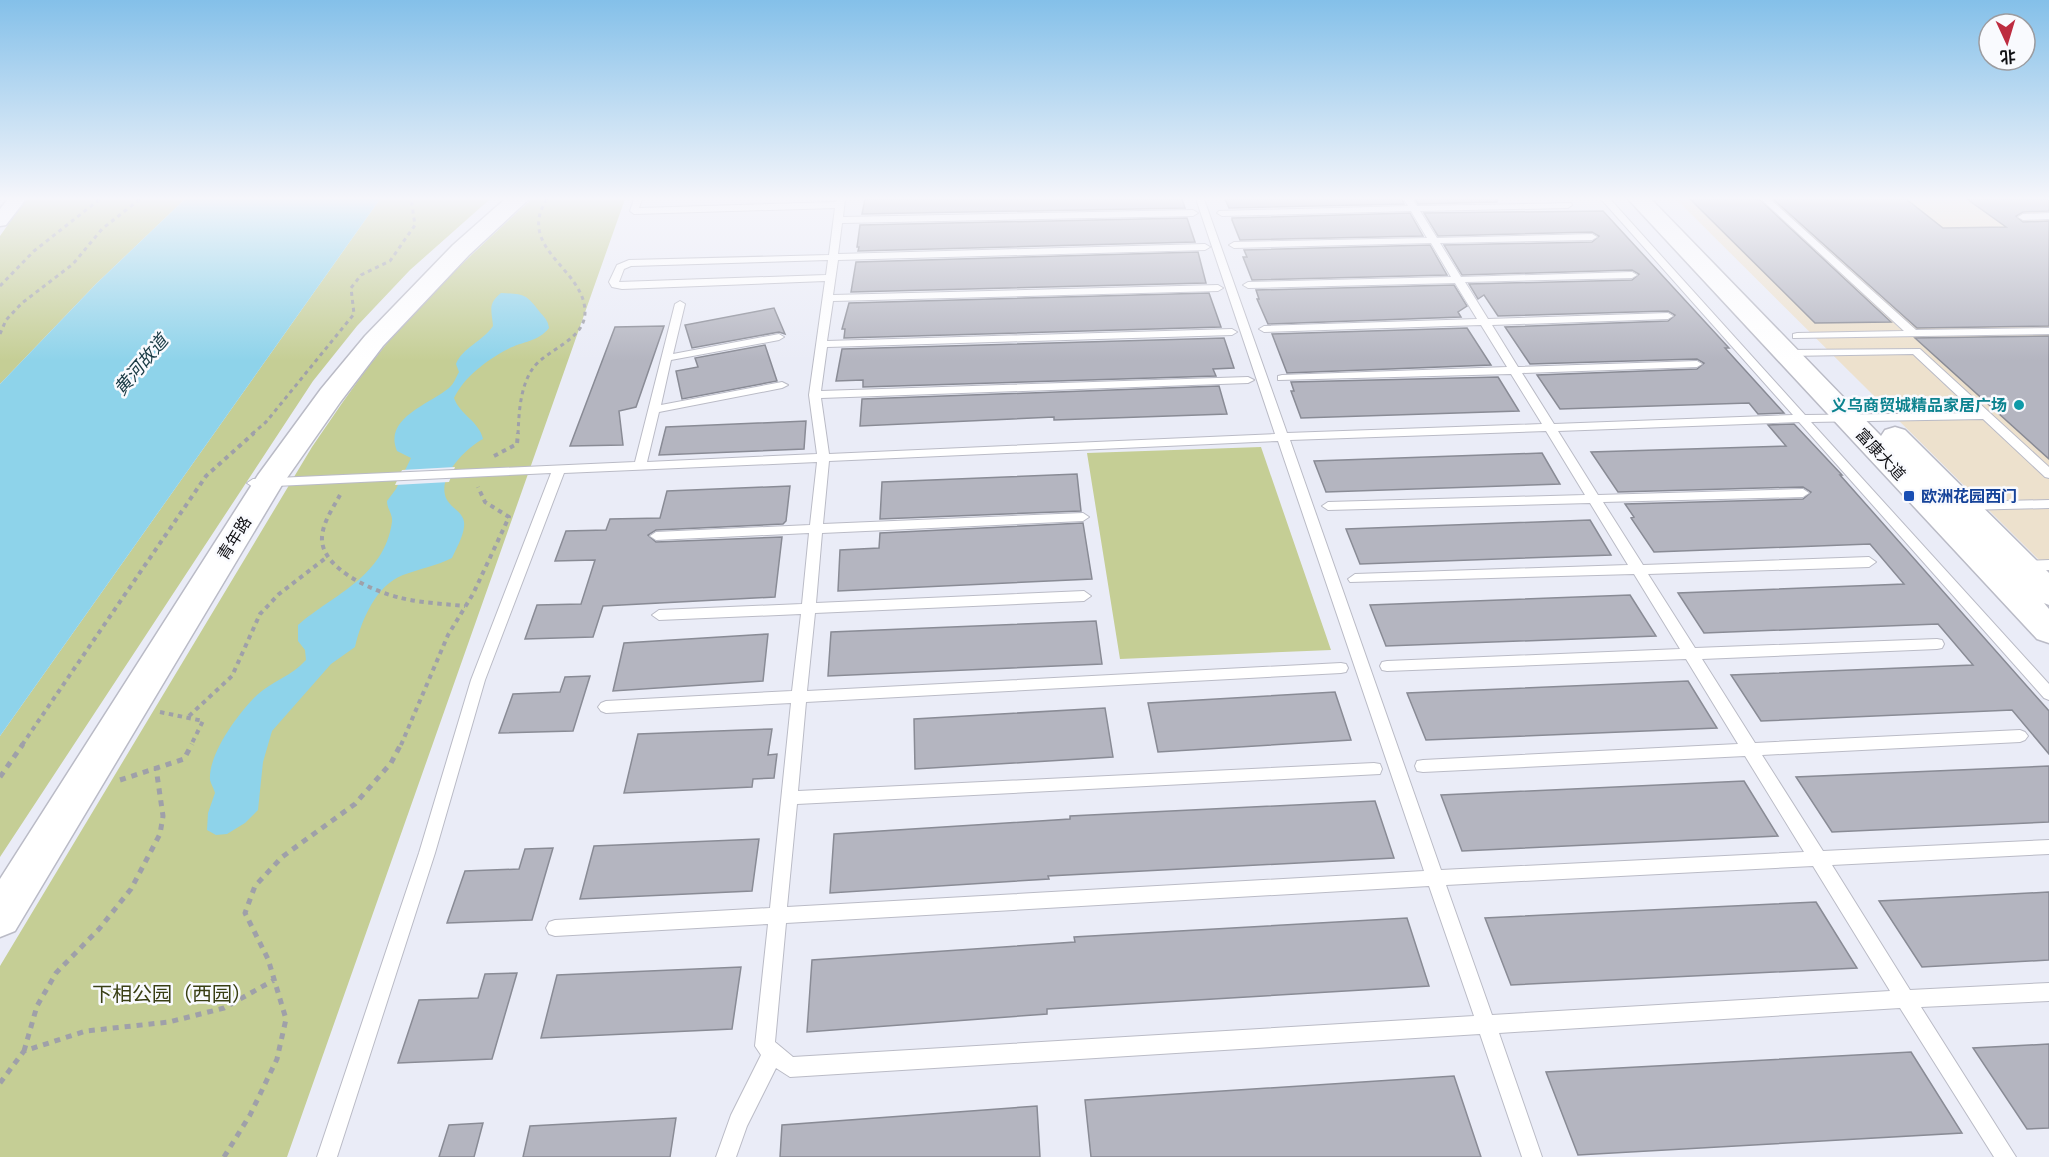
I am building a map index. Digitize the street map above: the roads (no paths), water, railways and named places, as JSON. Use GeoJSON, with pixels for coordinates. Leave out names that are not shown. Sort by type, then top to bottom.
{"type":"FeatureCollection","features":[{"type":"Feature","properties":{"kind":"street","name":"青年路"},"geometry":{"type":"LineString","coordinates":[[0,884],[349,350],[441,253]]}},
{"type":"Feature","properties":{"kind":"street","name":"青年路"},"geometry":{"type":"LineString","coordinates":[[0,917],[261,482],[374,341],[458,253]]}},
{"type":"Feature","properties":{"kind":"street","name":"富康大道"},"geometry":{"type":"LineString","coordinates":[[1697,253],[1876,417],[1964,506],[2036,566],[2049,593]]}},
{"type":"Feature","properties":{"kind":"street","name":"富康大道"},"geometry":{"type":"LineString","coordinates":[[1711,253],[1798,347],[1846,417],[2049,630]]}},
{"type":"Feature","properties":{"kind":"lane"},"geometry":{"type":"LineString","coordinates":[[833,253],[815,395],[823,457],[765,1046],[790,1067],[2049,992]]}},
{"type":"Feature","properties":{"kind":"lane"},"geometry":{"type":"LineString","coordinates":[[830,278],[622,286],[615,285],[614,282],[620,267],[629,263],[957,253]]}},
{"type":"Feature","properties":{"kind":"lane"},"geometry":{"type":"LineString","coordinates":[[1214,253],[1282,437],[1532,1157]]}},
{"type":"Feature","properties":{"kind":"lane"},"geometry":{"type":"LineString","coordinates":[[1441,253],[1905,999],[2006,1157]]}},
{"type":"Feature","properties":{"kind":"lane"},"geometry":{"type":"LineString","coordinates":[[1653,253],[2049,694]]}},
{"type":"Feature","properties":{"kind":"lane"},"geometry":{"type":"LineString","coordinates":[[1825,253],[1914,334]]}},
{"type":"Feature","properties":{"kind":"lane"},"geometry":{"type":"LineString","coordinates":[[1248,285],[1632,275]]}},
{"type":"Feature","properties":{"kind":"lane"},"geometry":{"type":"LineString","coordinates":[[828,298],[1218,288]]}},
{"type":"Feature","properties":{"kind":"lane"},"geometry":{"type":"LineString","coordinates":[[640,465],[680,304]]}},
{"type":"Feature","properties":{"kind":"lane"},"geometry":{"type":"LineString","coordinates":[[1264,329],[1668,316]]}},
{"type":"Feature","properties":{"kind":"lane"},"geometry":{"type":"LineString","coordinates":[[1798,347],[1914,334],[2049,331]]}},
{"type":"Feature","properties":{"kind":"lane"},"geometry":{"type":"LineString","coordinates":[[822,344],[1232,332]]}},
{"type":"Feature","properties":{"kind":"lane"},"geometry":{"type":"LineString","coordinates":[[667,358],[779,337]]}},
{"type":"Feature","properties":{"kind":"lane"},"geometry":{"type":"LineString","coordinates":[[1798,347],[1916,351],[2049,474]]}},
{"type":"Feature","properties":{"kind":"lane"},"geometry":{"type":"LineString","coordinates":[[1282,378],[1697,364]]}},
{"type":"Feature","properties":{"kind":"lane"},"geometry":{"type":"LineString","coordinates":[[815,395],[1248,380]]}},
{"type":"Feature","properties":{"kind":"lane"},"geometry":{"type":"LineString","coordinates":[[654,410],[782,385]]}},
{"type":"Feature","properties":{"kind":"lane"},"geometry":{"type":"LineString","coordinates":[[261,482],[1282,437],[1846,417],[1986,416]]}},
{"type":"Feature","properties":{"kind":"lane"},"geometry":{"type":"LineString","coordinates":[[327,1157],[427,853],[478,680],[559,469]]}},
{"type":"Feature","properties":{"kind":"lane"},"geometry":{"type":"LineString","coordinates":[[1328,506],[1803,493]]}},
{"type":"Feature","properties":{"kind":"lane"},"geometry":{"type":"LineString","coordinates":[[1931,507],[2049,504]]}},
{"type":"Feature","properties":{"kind":"lane"},"geometry":{"type":"LineString","coordinates":[[656,536],[1083,517]]}},
{"type":"Feature","properties":{"kind":"lane"},"geometry":{"type":"LineString","coordinates":[[1355,579],[1869,562]]}},
{"type":"Feature","properties":{"kind":"lane"},"geometry":{"type":"LineString","coordinates":[[659,615],[1084,596]]}},
{"type":"Feature","properties":{"kind":"lane"},"geometry":{"type":"LineString","coordinates":[[1387,666],[1937,644]]}},
{"type":"Feature","properties":{"kind":"lane"},"geometry":{"type":"LineString","coordinates":[[606,707],[1341,668]]}},
{"type":"Feature","properties":{"kind":"lane"},"geometry":{"type":"LineString","coordinates":[[1423,766],[2020,736]]}},
{"type":"Feature","properties":{"kind":"lane"},"geometry":{"type":"LineString","coordinates":[[789,798],[1374,769]]}},
{"type":"Feature","properties":{"kind":"lane"},"geometry":{"type":"LineString","coordinates":[[555,928],[1435,878],[2049,847]]}},
{"type":"Feature","properties":{"kind":"lane"},"geometry":{"type":"LineString","coordinates":[[726,1157],[738,1122],[773,1053]]}},
{"type":"Feature","properties":{"kind":"water","name":"黄河故道"},"geometry":{"type":"Polygon","coordinates":[[[128,253],[342,253],[0,736],[0,384],[128,253]]]}},
{"type":"Feature","properties":{"kind":"water"},"geometry":{"type":"Polygon","coordinates":[[[501,293],[527,298],[546,319],[549,328],[535,339],[514,346],[492,358],[470,376],[454,398],[460,409],[478,427],[483,439],[461,456],[445,482],[444,491],[447,500],[461,515],[464,522],[462,535],[452,558],[393,580],[378,595],[361,626],[355,647],[331,664],[272,731],[263,762],[258,810],[245,823],[227,834],[216,835],[207,830],[208,813],[215,793],[210,780],[211,770],[219,746],[242,712],[257,695],[306,660],[305,650],[298,641],[298,625],[355,582],[379,557],[387,541],[392,522],[387,501],[396,489],[411,458],[397,451],[394,439],[397,429],[411,413],[452,385],[459,372],[456,364],[459,358],[493,326],[492,304],[501,293]]]}},
{"type":"Feature","properties":{"kind":"place","name":"义乌商贸城精品家居广场"},"geometry":{"type":"Point","coordinates":[2019,405]}},
{"type":"Feature","properties":{"kind":"place","name":"欧洲花园西门"},"geometry":{"type":"Point","coordinates":[1909,496]}},
{"type":"Feature","properties":{"kind":"park label","name":"下相公园（西园）"},"geometry":{"type":"Point","coordinates":[172,994]}}]}
